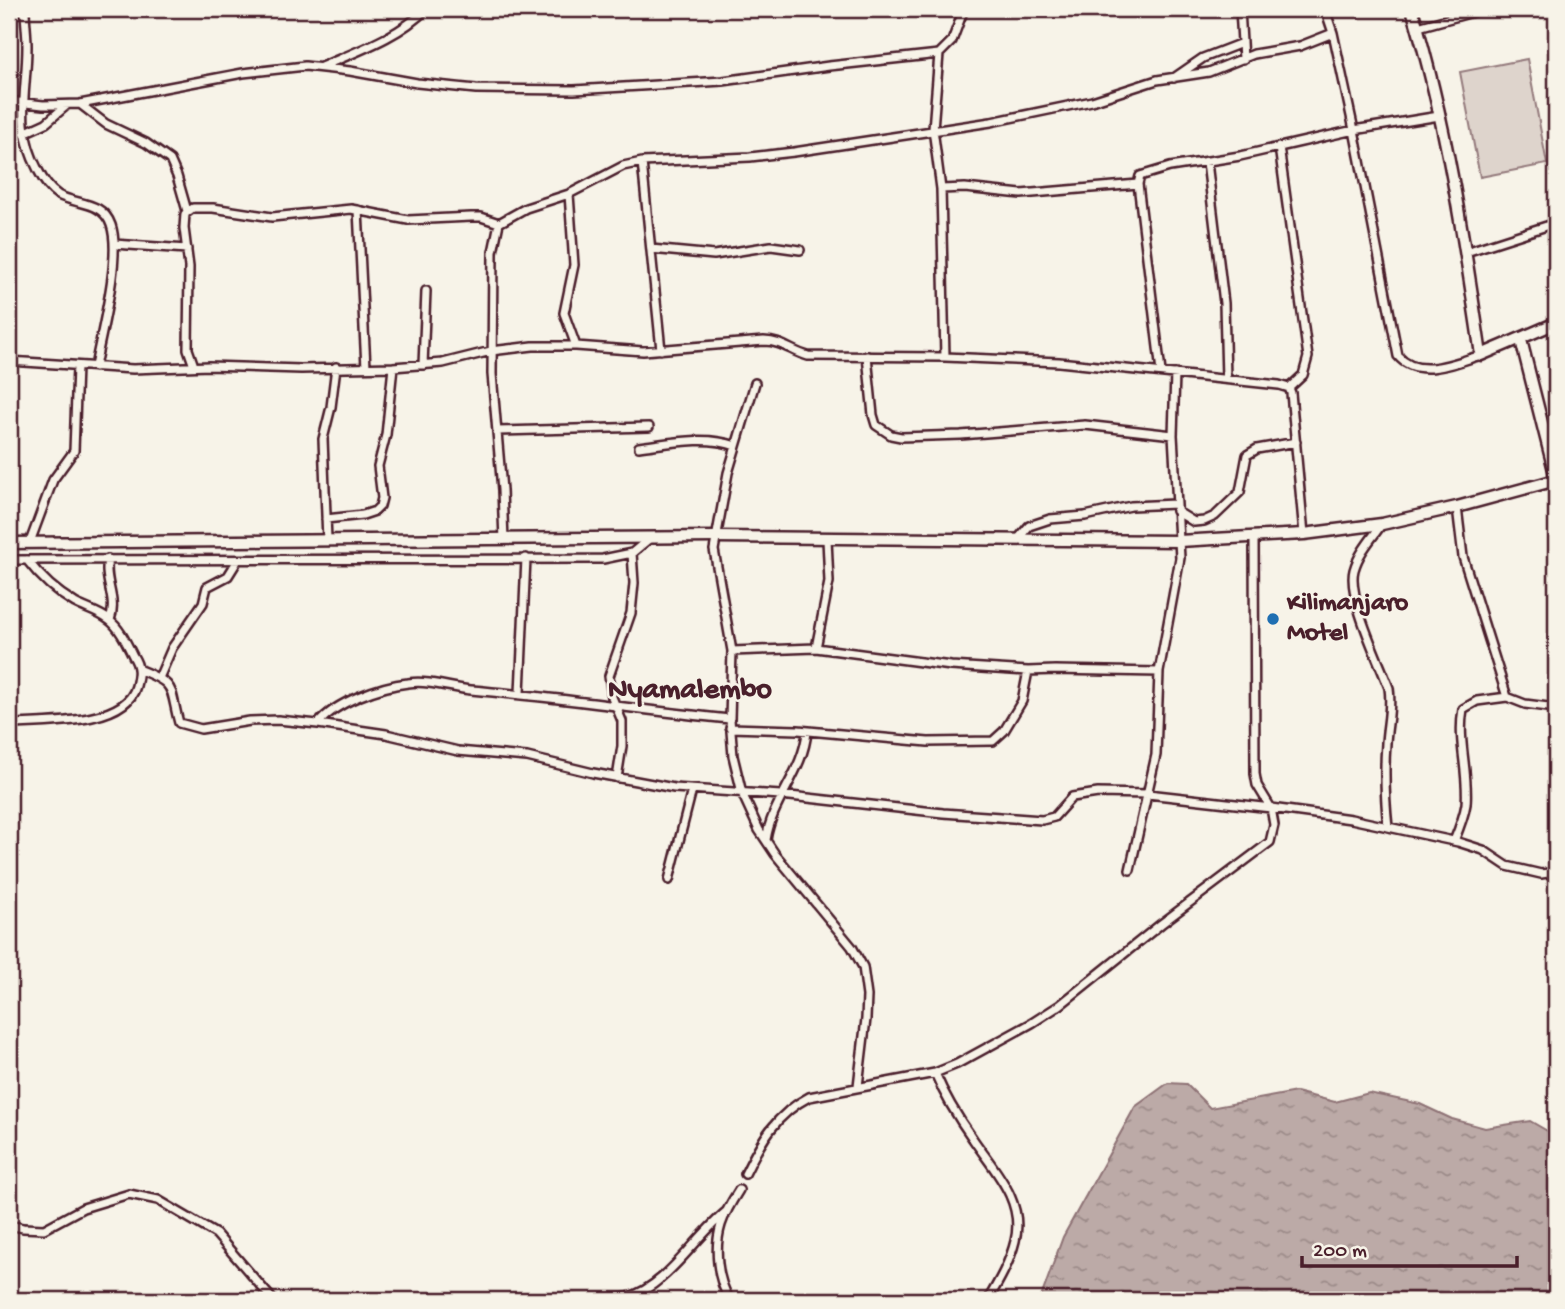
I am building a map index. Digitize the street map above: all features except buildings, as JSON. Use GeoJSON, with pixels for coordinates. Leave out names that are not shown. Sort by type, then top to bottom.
{"type":"FeatureCollection","features":[{"type":"Feature","properties":{"kind":"street"},"geometry":{"type":"LineString","coordinates":[[25,9],[27,47],[24,134],[34,163],[50,189],[63,197],[79,200],[104,212],[111,225],[114,244],[111,274],[95,367]]}},
{"type":"Feature","properties":{"kind":"street"},"geometry":{"type":"LineString","coordinates":[[321,67],[387,36],[426,9]]}},
{"type":"Feature","properties":{"kind":"street"},"geometry":{"type":"LineString","coordinates":[[9,101],[80,104],[243,73],[321,67],[445,87],[574,90],[723,81],[939,54],[952,41],[964,9]]}},
{"type":"Feature","properties":{"kind":"street"},"geometry":{"type":"LineString","coordinates":[[1240,9],[1243,59]]}},
{"type":"Feature","properties":{"kind":"street"},"geometry":{"type":"LineString","coordinates":[[1325,9],[1333,33],[1354,130],[1398,356],[1406,364],[1425,368],[1451,364],[1521,340],[1556,323]]}},
{"type":"Feature","properties":{"kind":"street"},"geometry":{"type":"LineString","coordinates":[[1412,9],[1440,116],[1481,355]]}},
{"type":"Feature","properties":{"kind":"street"},"geometry":{"type":"LineString","coordinates":[[1418,27],[1484,9]]}},
{"type":"Feature","properties":{"kind":"street"},"geometry":{"type":"LineString","coordinates":[[187,211],[199,207],[272,217],[358,210],[408,220],[481,217],[499,223],[526,208],[569,194],[607,173],[642,162],[750,157],[979,124],[1092,101],[1157,80],[1209,72],[1265,51],[1300,46],[1333,33]]}},
{"type":"Feature","properties":{"kind":"street"},"geometry":{"type":"LineString","coordinates":[[1173,78],[1203,58],[1242,43]]}},
{"type":"Feature","properties":{"kind":"street"},"geometry":{"type":"LineString","coordinates":[[939,54],[933,129],[941,189],[945,357]]}},
{"type":"Feature","properties":{"kind":"street"},"geometry":{"type":"LineString","coordinates":[[80,104],[106,124],[146,143],[170,160],[177,176],[187,211],[184,228],[190,312],[188,349],[194,366]]}},
{"type":"Feature","properties":{"kind":"street"},"geometry":{"type":"LineString","coordinates":[[24,134],[46,123],[67,105]]}},
{"type":"Feature","properties":{"kind":"street"},"geometry":{"type":"LineString","coordinates":[[1161,372],[1138,184],[1140,176],[1148,172],[1354,130],[1440,116]]}},
{"type":"Feature","properties":{"kind":"street"},"geometry":{"type":"LineString","coordinates":[[9,361],[153,369],[194,366],[336,368],[423,365],[453,361],[491,351],[533,346],[661,350],[775,341],[796,353],[808,356],[945,357],[1059,362],[1289,388],[1303,376],[1308,356],[1279,147]]}},
{"type":"Feature","properties":{"kind":"street"},"geometry":{"type":"LineString","coordinates":[[642,162],[661,350]]}},
{"type":"Feature","properties":{"kind":"street"},"geometry":{"type":"LineString","coordinates":[[1207,162],[1224,303],[1227,379]]}},
{"type":"Feature","properties":{"kind":"street"},"geometry":{"type":"LineString","coordinates":[[941,189],[965,188],[1021,194],[1138,184]]}},
{"type":"Feature","properties":{"kind":"street"},"geometry":{"type":"LineString","coordinates":[[569,194],[574,265],[564,313],[576,346]]}},
{"type":"Feature","properties":{"kind":"street"},"geometry":{"type":"LineString","coordinates":[[358,210],[366,367]]}},
{"type":"Feature","properties":{"kind":"street"},"geometry":{"type":"LineString","coordinates":[[499,223],[493,252],[491,351],[504,540]]}},
{"type":"Feature","properties":{"kind":"street"},"geometry":{"type":"LineString","coordinates":[[1465,252],[1556,223]]}},
{"type":"Feature","properties":{"kind":"street"},"geometry":{"type":"LineString","coordinates":[[114,244],[187,249]]}},
{"type":"Feature","properties":{"kind":"street"},"geometry":{"type":"LineString","coordinates":[[651,249],[677,249],[714,255],[772,246],[800,250]]}},
{"type":"Feature","properties":{"kind":"street"},"geometry":{"type":"LineString","coordinates":[[423,365],[426,290]]}},
{"type":"Feature","properties":{"kind":"street"},"geometry":{"type":"LineString","coordinates":[[9,542],[715,537],[1179,541],[1304,534],[1382,524],[1457,507],[1556,479],[1521,340]]}},
{"type":"Feature","properties":{"kind":"street"},"geometry":{"type":"LineString","coordinates":[[867,356],[876,425],[891,435],[971,435],[1085,425],[1173,435]]}},
{"type":"Feature","properties":{"kind":"street"},"geometry":{"type":"LineString","coordinates":[[30,542],[52,480],[74,451],[77,366]]}},
{"type":"Feature","properties":{"kind":"street"},"geometry":{"type":"LineString","coordinates":[[326,519],[363,515],[380,506],[382,498],[378,466],[386,435],[393,366]]}},
{"type":"Feature","properties":{"kind":"street"},"geometry":{"type":"LineString","coordinates":[[327,540],[323,439],[331,407],[336,368]]}},
{"type":"Feature","properties":{"kind":"street"},"geometry":{"type":"LineString","coordinates":[[1130,870],[1156,755],[1159,672],[1179,568],[1173,435],[1175,374]]}},
{"type":"Feature","properties":{"kind":"street"},"geometry":{"type":"LineString","coordinates":[[755,383],[736,446],[715,537],[715,558],[732,651],[730,728],[733,756],[742,793],[766,841],[852,947],[863,967],[867,996],[858,1086]]}},
{"type":"Feature","properties":{"kind":"street"},"geometry":{"type":"LineString","coordinates":[[1289,388],[1304,534]]}},
{"type":"Feature","properties":{"kind":"street"},"geometry":{"type":"LineString","coordinates":[[497,431],[649,427]]}},
{"type":"Feature","properties":{"kind":"street"},"geometry":{"type":"LineString","coordinates":[[639,447],[705,440],[736,446]]}},
{"type":"Feature","properties":{"kind":"street"},"geometry":{"type":"LineString","coordinates":[[1018,539],[1029,526],[1050,519],[1085,516],[1131,506],[1176,507],[1194,522],[1204,521],[1215,516],[1240,492],[1247,456],[1257,450],[1296,442]]}},
{"type":"Feature","properties":{"kind":"street"},"geometry":{"type":"LineString","coordinates":[[1457,507],[1463,557],[1507,697]]}},
{"type":"Feature","properties":{"kind":"street"},"geometry":{"type":"LineString","coordinates":[[1382,524],[1357,561],[1353,584],[1362,619],[1389,688],[1391,700],[1385,764],[1388,827]]}},
{"type":"Feature","properties":{"kind":"street"},"geometry":{"type":"LineString","coordinates":[[9,560],[603,559],[632,553],[650,538]]}},
{"type":"Feature","properties":{"kind":"street"},"geometry":{"type":"LineString","coordinates":[[746,1174],[765,1135],[783,1114],[810,1097],[936,1073],[1032,1023],[1270,842],[1274,825],[1271,808],[1257,785],[1255,774],[1254,538]]}},
{"type":"Feature","properties":{"kind":"street"},"geometry":{"type":"LineString","coordinates":[[816,648],[829,582],[827,539]]}},
{"type":"Feature","properties":{"kind":"street"},"geometry":{"type":"LineString","coordinates":[[617,778],[623,732],[622,721],[612,697],[609,676],[633,605],[632,553]]}},
{"type":"Feature","properties":{"kind":"street"},"geometry":{"type":"LineString","coordinates":[[520,693],[526,558]]}},
{"type":"Feature","properties":{"kind":"street"},"geometry":{"type":"LineString","coordinates":[[108,559],[106,576],[114,607],[110,620]]}},
{"type":"Feature","properties":{"kind":"street"},"geometry":{"type":"LineString","coordinates":[[9,724],[113,712],[130,699],[135,691],[139,670],[128,646],[110,620],[62,594],[44,580],[27,560]]}},
{"type":"Feature","properties":{"kind":"street"},"geometry":{"type":"LineString","coordinates":[[159,678],[172,648],[203,603],[207,587],[228,576],[238,560]]}},
{"type":"Feature","properties":{"kind":"street"},"geometry":{"type":"LineString","coordinates":[[732,651],[816,648],[951,666],[1028,671],[1159,672]]}},
{"type":"Feature","properties":{"kind":"street"},"geometry":{"type":"LineString","coordinates":[[139,670],[159,678],[171,687],[178,719],[183,726],[201,729],[250,721],[278,720],[318,724],[386,734],[458,751],[527,757],[617,778],[692,790],[781,795],[943,813],[1042,820],[1055,817],[1067,799],[1077,795],[1148,794],[1271,808],[1388,827],[1483,850],[1507,866],[1541,874],[1556,872]]}},
{"type":"Feature","properties":{"kind":"street"},"geometry":{"type":"LineString","coordinates":[[730,728],[807,731],[948,743],[993,740],[1004,731],[1023,701],[1028,671]]}},
{"type":"Feature","properties":{"kind":"street"},"geometry":{"type":"LineString","coordinates":[[318,724],[340,705],[408,683],[433,683],[462,689],[520,693],[730,719]]}},
{"type":"Feature","properties":{"kind":"street"},"geometry":{"type":"LineString","coordinates":[[1454,841],[1465,807],[1461,741],[1463,709],[1477,701],[1507,697],[1525,704],[1556,708]]}},
{"type":"Feature","properties":{"kind":"street"},"geometry":{"type":"LineString","coordinates":[[766,841],[771,818],[803,753],[807,731]]}},
{"type":"Feature","properties":{"kind":"street"},"geometry":{"type":"LineString","coordinates":[[669,880],[692,790]]}},
{"type":"Feature","properties":{"kind":"street"},"geometry":{"type":"LineString","coordinates":[[936,1073],[954,1111],[1003,1181],[1015,1209],[1016,1239],[1004,1272],[988,1300]]}},
{"type":"Feature","properties":{"kind":"street"},"geometry":{"type":"LineString","coordinates":[[730,1300],[720,1278],[718,1262],[721,1225],[739,1190]]}},
{"type":"Feature","properties":{"kind":"street"},"geometry":{"type":"LineString","coordinates":[[9,1225],[44,1229],[83,1208],[129,1194],[158,1200],[216,1234],[273,1300]]}},
{"type":"Feature","properties":{"kind":"street"},"geometry":{"type":"LineString","coordinates":[[557,1300],[615,1299],[644,1292],[659,1282],[703,1231],[727,1211]]}},
{"type":"Feature","properties":{"kind":"shaded area"},"geometry":{"type":"Polygon","coordinates":[[[1527,59],[1547,164],[1480,177],[1460,72],[1527,59]]]}},
{"type":"Feature","properties":{"kind":"water"},"geometry":{"type":"Polygon","coordinates":[[[1168,1083],[1186,1084],[1210,1108],[1296,1092],[1335,1102],[1369,1093],[1420,1104],[1452,1119],[1485,1128],[1530,1121],[1556,1136],[1556,1300],[1040,1300],[1063,1237],[1135,1107],[1168,1083]]]}},
{"type":"Feature","properties":{"kind":"place","name":"Kilimanjaro Motel"},"geometry":{"type":"Point","coordinates":[1273,619]}},
{"type":"Feature","properties":{"kind":"district","name":"Nyamalembo"},"geometry":{"type":"Point","coordinates":[690,691]}}]}
